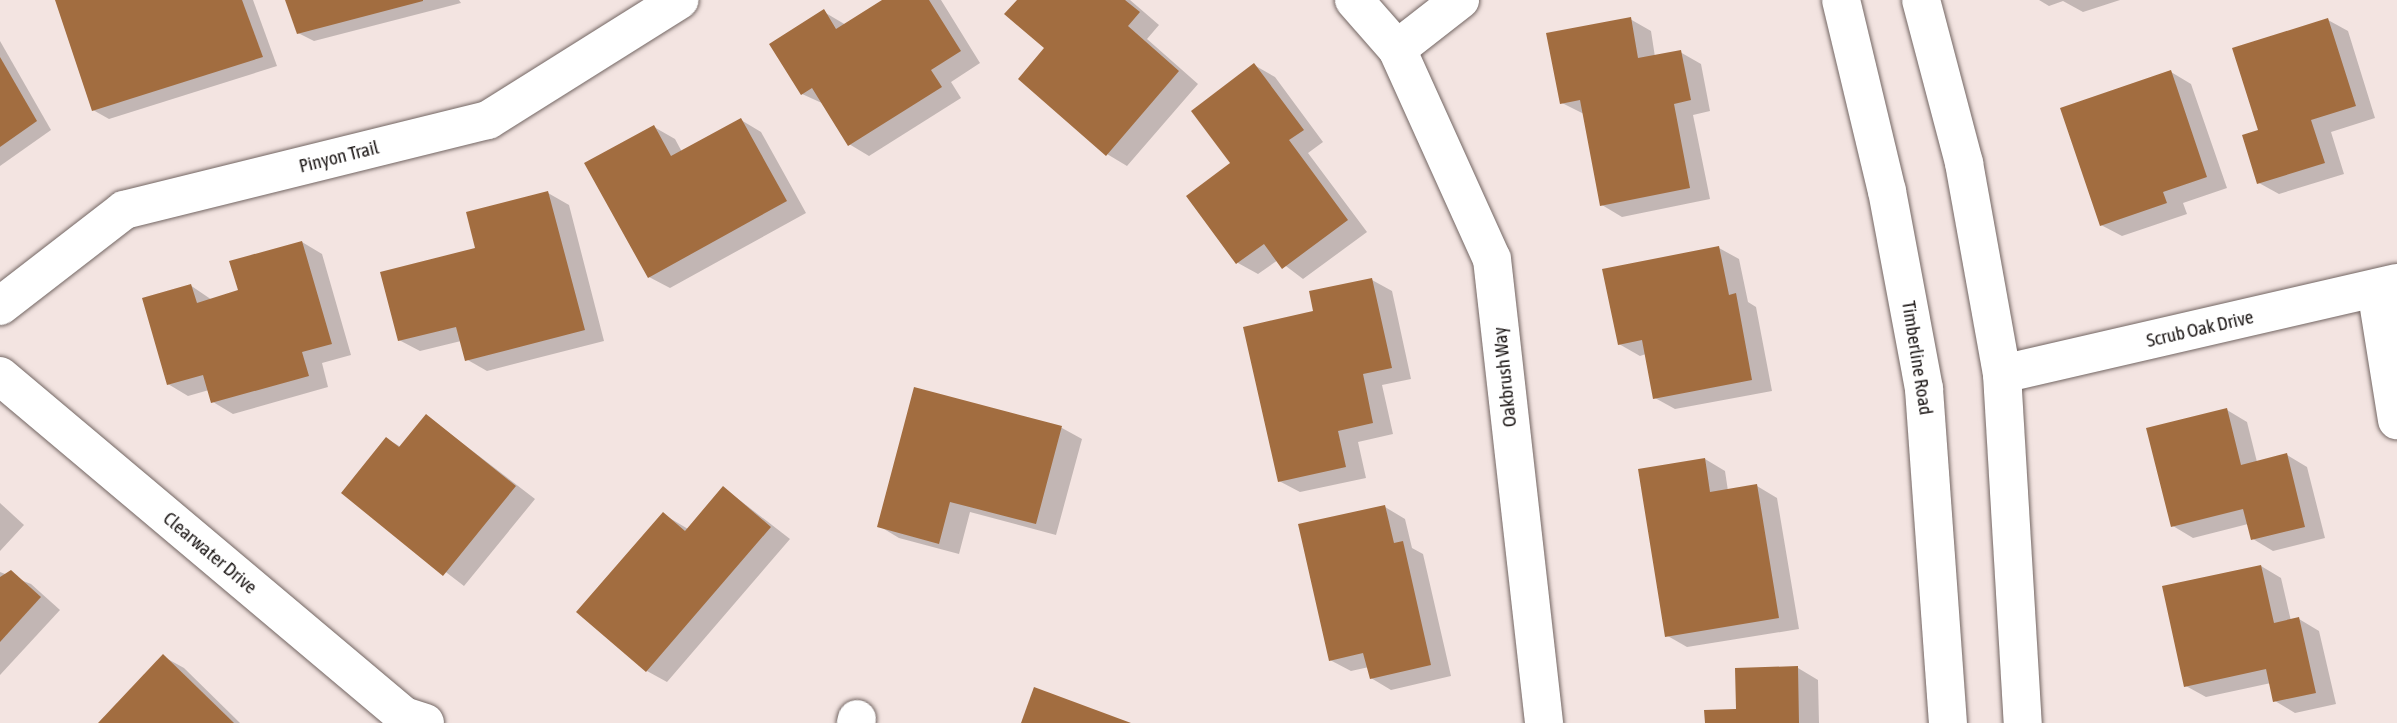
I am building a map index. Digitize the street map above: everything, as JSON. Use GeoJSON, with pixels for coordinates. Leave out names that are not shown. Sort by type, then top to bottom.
{"type":"FeatureCollection","features":[{"type":"Feature","properties":{"kind":"street","name":"Pinyon Trail"},"geometry":{"type":"LineString","coordinates":[[0,306],[124,210],[488,120],[680,0]]}},
{"type":"Feature","properties":{"kind":"street"},"geometry":{"type":"LineString","coordinates":[[1354,0],[1397,49],[1460,0]]}},
{"type":"Feature","properties":{"kind":"street","name":"Timberline Road"},"geometry":{"type":"LineString","coordinates":[[1841,0],[1887,191],[1924,388],[1948,723]]}},
{"type":"Feature","properties":{"kind":"street"},"geometry":{"type":"LineString","coordinates":[[1921,0],[1964,163],[2002,374],[2023,723]]}},
{"type":"Feature","properties":{"kind":"street","name":"Oakbrush Way"},"geometry":{"type":"LineString","coordinates":[[1397,49],[1492,259],[1544,723]]}},
{"type":"Feature","properties":{"kind":"street"},"geometry":{"type":"LineString","coordinates":[[2387,286],[2397,420]]}},
{"type":"Feature","properties":{"kind":"street","name":"Scrub Oak Drive"},"geometry":{"type":"LineString","coordinates":[[2002,374],[2387,286]]}},
{"type":"Feature","properties":{"kind":"street","name":"Clearwater Drive"},"geometry":{"type":"LineString","coordinates":[[0,376],[404,716],[425,723]]}},
{"type":"Feature","properties":{"kind":"building"},"geometry":{"type":"Polygon","coordinates":[[[55,0],[242,0],[263,57],[92,111],[55,0]]]}},
{"type":"Feature","properties":{"kind":"building"},"geometry":{"type":"Polygon","coordinates":[[[285,0],[423,0],[423,1],[297,34],[285,0]]]}},
{"type":"Feature","properties":{"kind":"building"},"geometry":{"type":"Polygon","coordinates":[[[882,0],[929,0],[961,51],[931,70],[942,87],[848,146],[812,88],[801,95],[769,44],[824,9],[836,29],[882,0]]]}},
{"type":"Feature","properties":{"kind":"building"},"geometry":{"type":"Polygon","coordinates":[[[1017,0],[1125,0],[1140,12],[1128,26],[1179,71],[1106,156],[1018,79],[1044,48],[1004,14],[1017,0]]]}},
{"type":"Feature","properties":{"kind":"building"},"geometry":{"type":"Polygon","coordinates":[[[1631,17],[1638,58],[1681,50],[1691,100],[1674,104],[1690,188],[1600,206],[1580,100],[1560,104],[1546,33],[1631,17]]]}},
{"type":"Feature","properties":{"kind":"building"},"geometry":{"type":"Polygon","coordinates":[[[2328,18],[2356,106],[2311,120],[2325,163],[2257,184],[2242,135],[2258,130],[2232,48],[2328,18]]]}},
{"type":"Feature","properties":{"kind":"building"},"geometry":{"type":"Polygon","coordinates":[[[0,57],[37,121],[0,147],[0,57]]]}},
{"type":"Feature","properties":{"kind":"building"},"geometry":{"type":"Polygon","coordinates":[[[1254,63],[1304,130],[1289,140],[1348,220],[1282,269],[1264,244],[1236,264],[1186,196],[1230,163],[1191,111],[1254,63]]]}},
{"type":"Feature","properties":{"kind":"building"},"geometry":{"type":"Polygon","coordinates":[[[2171,70],[2207,177],[2163,192],[2167,203],[2100,226],[2060,108],[2171,70]]]}},
{"type":"Feature","properties":{"kind":"building"},"geometry":{"type":"Polygon","coordinates":[[[741,118],[787,201],[648,278],[584,163],[654,125],[671,156],[741,118]]]}},
{"type":"Feature","properties":{"kind":"building"},"geometry":{"type":"Polygon","coordinates":[[[548,191],[585,330],[465,361],[456,327],[398,341],[380,272],[475,248],[466,212],[548,191]]]}},
{"type":"Feature","properties":{"kind":"building"},"geometry":{"type":"Polygon","coordinates":[[[302,241],[332,344],[302,352],[309,376],[211,403],[203,375],[167,385],[142,298],[191,284],[197,303],[238,290],[229,261],[302,241]]]}},
{"type":"Feature","properties":{"kind":"building"},"geometry":{"type":"Polygon","coordinates":[[[1719,246],[1729,295],[1736,293],[1752,380],[1653,399],[1642,340],[1618,345],[1602,269],[1719,246]]]}},
{"type":"Feature","properties":{"kind":"building"},"geometry":{"type":"Polygon","coordinates":[[[1372,278],[1392,368],[1363,374],[1373,423],[1338,431],[1346,467],[1278,482],[1243,327],[1313,311],[1309,291],[1372,278]]]}},
{"type":"Feature","properties":{"kind":"building"},"geometry":{"type":"Polygon","coordinates":[[[914,387],[1062,426],[1036,524],[950,502],[939,544],[877,527],[914,387]]]}},
{"type":"Feature","properties":{"kind":"building"},"geometry":{"type":"Polygon","coordinates":[[[2227,408],[2241,465],[2287,453],[2305,527],[2251,540],[2243,509],[2171,527],[2146,428],[2227,408]]]}},
{"type":"Feature","properties":{"kind":"building"},"geometry":{"type":"Polygon","coordinates":[[[426,414],[516,486],[443,576],[341,493],[386,437],[399,447],[426,414]]]}},
{"type":"Feature","properties":{"kind":"building"},"geometry":{"type":"Polygon","coordinates":[[[1705,458],[1710,492],[1757,484],[1779,618],[1665,637],[1638,469],[1705,458]]]}},
{"type":"Feature","properties":{"kind":"building"},"geometry":{"type":"Polygon","coordinates":[[[723,486],[771,527],[646,672],[576,612],[663,512],[685,531],[723,486]]]}},
{"type":"Feature","properties":{"kind":"building"},"geometry":{"type":"Polygon","coordinates":[[[1385,505],[1394,543],[1403,541],[1431,665],[1370,679],[1363,653],[1329,661],[1298,524],[1385,505]]]}},
{"type":"Feature","properties":{"kind":"building"},"geometry":{"type":"Polygon","coordinates":[[[2261,565],[2274,623],[2299,617],[2316,693],[2273,702],[2266,669],[2184,687],[2162,586],[2261,565]]]}},
{"type":"Feature","properties":{"kind":"building"},"geometry":{"type":"Polygon","coordinates":[[[11,570],[41,597],[0,642],[0,577],[11,570]]]}},
{"type":"Feature","properties":{"kind":"building"},"geometry":{"type":"Polygon","coordinates":[[[163,654],[234,723],[98,723],[163,654]]]}},
{"type":"Feature","properties":{"kind":"building"},"geometry":{"type":"Polygon","coordinates":[[[1798,666],[1799,723],[1705,723],[1704,710],[1736,709],[1735,668],[1798,666]]]}},
{"type":"Feature","properties":{"kind":"building"},"geometry":{"type":"Polygon","coordinates":[[[1034,687],[1131,723],[1021,723],[1034,687]]]}}]}
